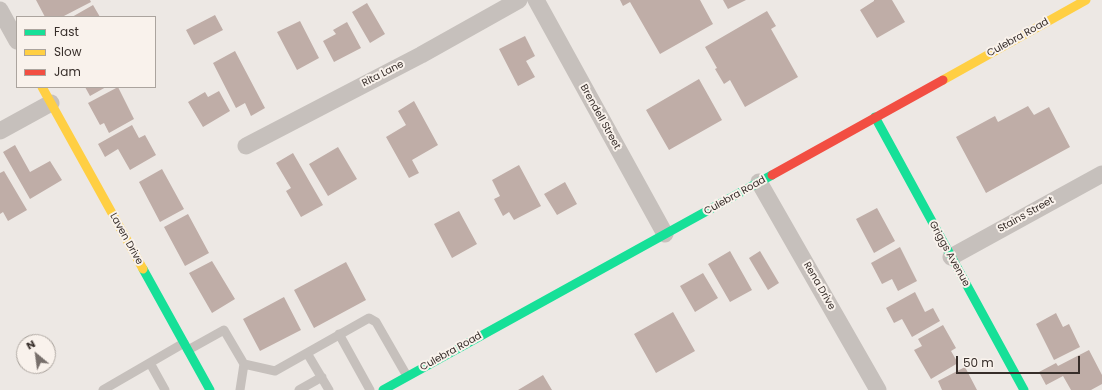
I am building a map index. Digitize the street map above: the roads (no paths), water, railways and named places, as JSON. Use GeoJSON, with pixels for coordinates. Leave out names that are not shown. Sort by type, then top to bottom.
{"type":"FeatureCollection","features":[{"type":"Feature","properties":{"kind":"main road","name":"Culebra Road"},"geometry":{"type":"LineString","coordinates":[[383,390],[1086,0]]}},
{"type":"Feature","properties":{"kind":"main road","name":"Laven Drive"},"geometry":{"type":"LineString","coordinates":[[43,88],[210,390]]}},
{"type":"Feature","properties":{"kind":"main road","name":"Griggs Avenue"},"geometry":{"type":"LineString","coordinates":[[875,117],[1024,390]]}},
{"type":"Feature","properties":{"kind":"street","name":"Rita Lane"},"geometry":{"type":"LineString","coordinates":[[246,146],[421,55],[519,0]]}},
{"type":"Feature","properties":{"kind":"street","name":"Brendell Street"},"geometry":{"type":"LineString","coordinates":[[536,0],[665,234]]}},
{"type":"Feature","properties":{"kind":"street"},"geometry":{"type":"LineString","coordinates":[[0,10],[16,39]]}},
{"type":"Feature","properties":{"kind":"street"},"geometry":{"type":"LineString","coordinates":[[0,131],[51,103]]}},
{"type":"Feature","properties":{"kind":"street","name":"Stains Street"},"geometry":{"type":"LineString","coordinates":[[951,257],[1102,174]]}},
{"type":"Feature","properties":{"kind":"street","name":"Rena Drive"},"geometry":{"type":"LineString","coordinates":[[759,182],[878,390]]}},
{"type":"Feature","properties":{"kind":"lane"},"geometry":{"type":"LineString","coordinates":[[244,364],[275,371],[369,318],[376,322],[408,376]]}},
{"type":"Feature","properties":{"kind":"lane"},"geometry":{"type":"LineString","coordinates":[[103,390],[150,364],[224,330],[244,364],[240,390],[250,390]]}},
{"type":"Feature","properties":{"kind":"lane"},"geometry":{"type":"LineString","coordinates":[[339,334],[370,390]]}},
{"type":"Feature","properties":{"kind":"lane"},"geometry":{"type":"LineString","coordinates":[[307,352],[329,390]]}},
{"type":"Feature","properties":{"kind":"lane"},"geometry":{"type":"LineString","coordinates":[[150,364],[165,390]]}},
{"type":"Feature","properties":{"kind":"lane"},"geometry":{"type":"LineString","coordinates":[[299,390],[322,377]]}}]}
